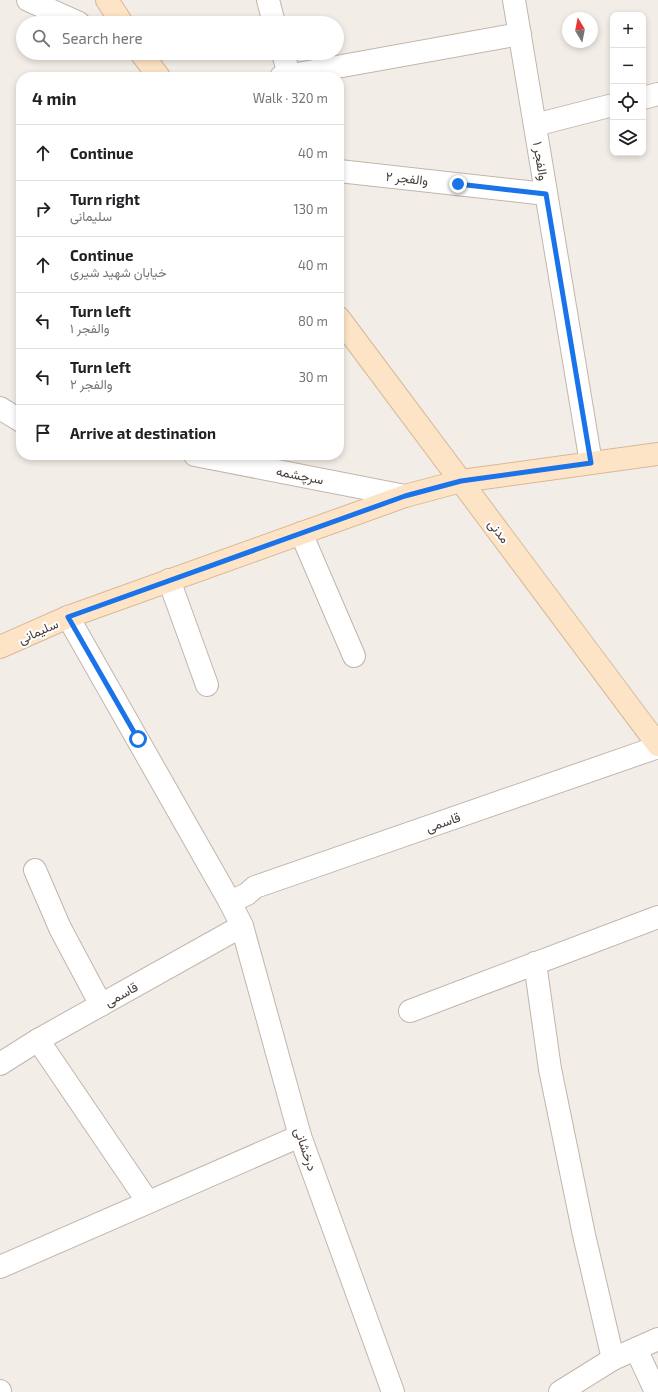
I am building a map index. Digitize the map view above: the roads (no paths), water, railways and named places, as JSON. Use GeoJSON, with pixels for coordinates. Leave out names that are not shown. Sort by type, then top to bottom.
{"type":"FeatureCollection","features":[{"type":"Feature","properties":{"kind":"street"},"geometry":{"type":"LineString","coordinates":[[28,0],[63,16]]}},
{"type":"Feature","properties":{"kind":"street"},"geometry":{"type":"LineString","coordinates":[[107,0],[117,16]]}},
{"type":"Feature","properties":{"kind":"street"},"geometry":{"type":"LineString","coordinates":[[268,0],[272,16]]}},
{"type":"Feature","properties":{"kind":"street","name":"والفجر ۱"},"geometry":{"type":"LineString","coordinates":[[514,0],[591,463]]}},
{"type":"Feature","properties":{"kind":"street"},"geometry":{"type":"LineString","coordinates":[[307,72],[520,34]]}},
{"type":"Feature","properties":{"kind":"street"},"geometry":{"type":"LineString","coordinates":[[146,60],[155,72]]}},
{"type":"Feature","properties":{"kind":"street"},"geometry":{"type":"LineString","coordinates":[[284,60],[285,72]]}},
{"type":"Feature","properties":{"kind":"street"},"geometry":{"type":"LineString","coordinates":[[646,97],[658,94]]}},
{"type":"Feature","properties":{"kind":"street"},"geometry":{"type":"LineString","coordinates":[[535,125],[610,106]]}},
{"type":"Feature","properties":{"kind":"street","name":"والفجر ۲"},"geometry":{"type":"LineString","coordinates":[[344,172],[546,194]]}},
{"type":"Feature","properties":{"kind":"street","name":"مدنی"},"geometry":{"type":"LineString","coordinates":[[344,325],[658,746]]}},
{"type":"Feature","properties":{"kind":"street"},"geometry":{"type":"LineString","coordinates":[[0,408],[16,418]]}},
{"type":"Feature","properties":{"kind":"street","name":"سلیمانی"},"geometry":{"type":"LineString","coordinates":[[0,647],[68,617],[405,496],[461,481],[658,454]]}},
{"type":"Feature","properties":{"kind":"street","name":"سرچشمه"},"geometry":{"type":"LineString","coordinates":[[221,460],[405,496]]}},
{"type":"Feature","properties":{"kind":"street"},"geometry":{"type":"LineString","coordinates":[[301,533],[354,656]]}},
{"type":"Feature","properties":{"kind":"street"},"geometry":{"type":"LineString","coordinates":[[169,580],[207,685]]}},
{"type":"Feature","properties":{"kind":"street","name":"درخشانی"},"geometry":{"type":"LineString","coordinates":[[68,617],[230,902],[242,926],[300,1136],[393,1392]]}},
{"type":"Feature","properties":{"kind":"street","name":"قاسمی"},"geometry":{"type":"LineString","coordinates":[[230,902],[247,894],[255,886],[658,746]]}},
{"type":"Feature","properties":{"kind":"street"},"geometry":{"type":"LineString","coordinates":[[35,870],[60,928],[101,1005]]}},
{"type":"Feature","properties":{"kind":"street"},"geometry":{"type":"LineString","coordinates":[[410,1010],[658,918]]}},
{"type":"Feature","properties":{"kind":"street","name":"قاسمی"},"geometry":{"type":"LineString","coordinates":[[0,1064],[38,1040],[242,926]]}},
{"type":"Feature","properties":{"kind":"street"},"geometry":{"type":"LineString","coordinates":[[535,963],[550,1068],[584,1234],[613,1359]]}},
{"type":"Feature","properties":{"kind":"street"},"geometry":{"type":"LineString","coordinates":[[38,1040],[148,1202]]}},
{"type":"Feature","properties":{"kind":"street"},"geometry":{"type":"LineString","coordinates":[[0,1267],[300,1136]]}},
{"type":"Feature","properties":{"kind":"street"},"geometry":{"type":"LineString","coordinates":[[560,1392],[613,1359],[658,1339]]}},
{"type":"Feature","properties":{"kind":"street"},"geometry":{"type":"LineString","coordinates":[[636,1349],[656,1392]]}}]}
